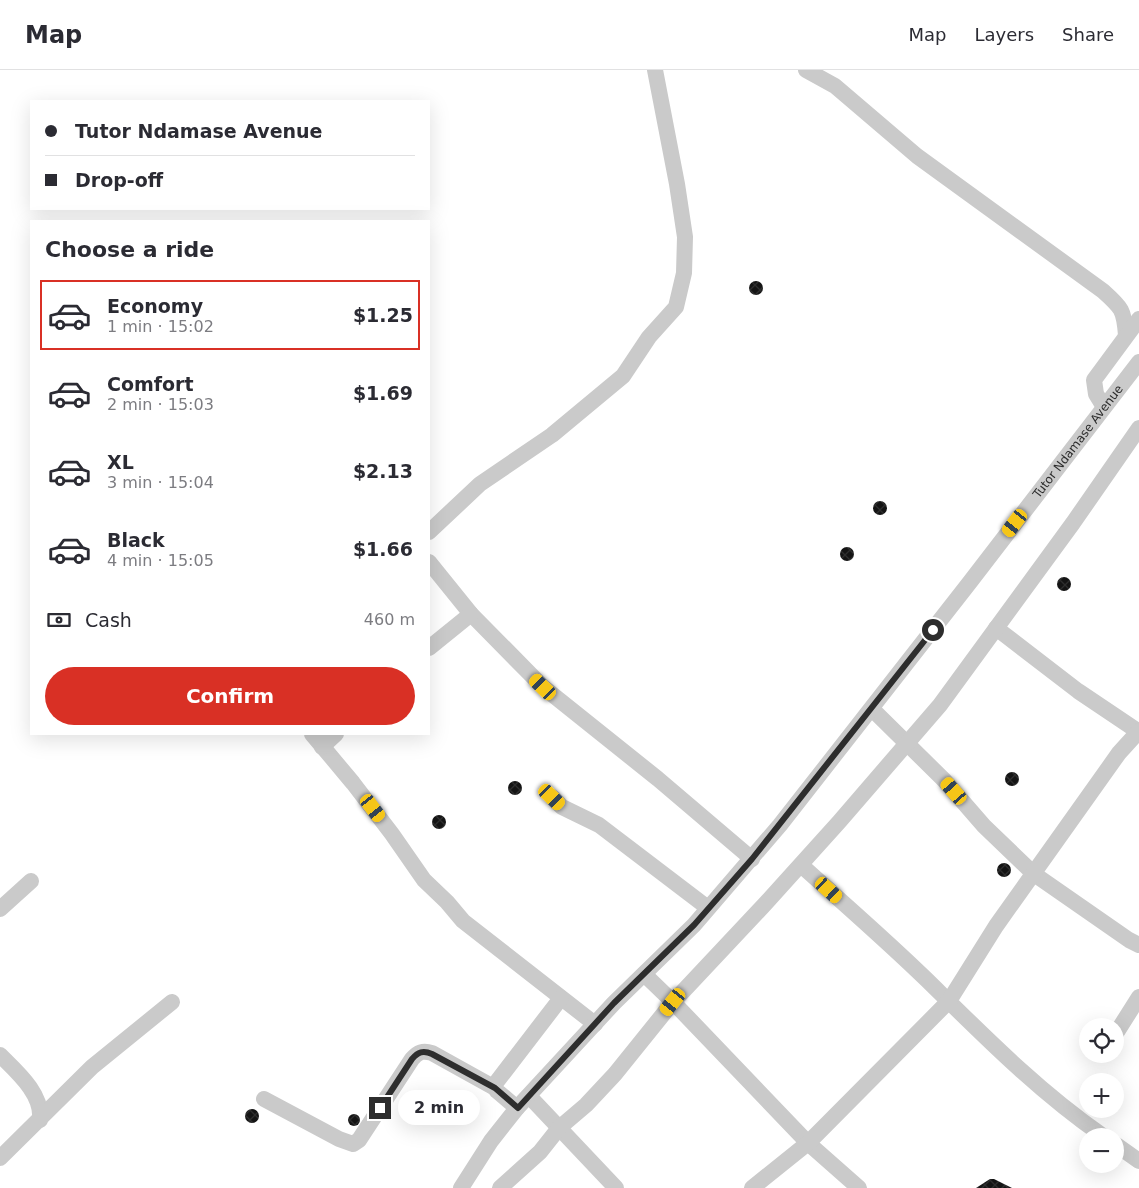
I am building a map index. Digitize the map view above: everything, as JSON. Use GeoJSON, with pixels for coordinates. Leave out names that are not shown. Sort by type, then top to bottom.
{"type":"FeatureCollection","features":[{"type":"Feature","properties":{"kind":"street"},"geometry":{"type":"LineString","coordinates":[[430,531],[480,484],[552,435],[623,376],[649,337],[676,307],[684,273],[685,237],[656,70]]}},
{"type":"Feature","properties":{"kind":"street"},"geometry":{"type":"LineString","coordinates":[[806,70],[834,86],[917,156],[1103,291],[1117,304],[1124,315],[1126,335]]}},
{"type":"Feature","properties":{"kind":"street"},"geometry":{"type":"LineString","coordinates":[[1104,407],[1096,394],[1094,380],[1139,319]]}},
{"type":"Feature","properties":{"kind":"street","name":"Tutor Ndamase Avenue"},"geometry":{"type":"LineString","coordinates":[[461,1188],[491,1141],[523,1102],[595,1024],[708,908],[752,859],[872,708],[1139,362]]}},
{"type":"Feature","properties":{"kind":"street"},"geometry":{"type":"LineString","coordinates":[[500,1188],[540,1152],[559,1128],[586,1105],[615,1074],[673,1002],[801,865],[940,705],[1073,523],[1139,428]]}},
{"type":"Feature","properties":{"kind":"street"},"geometry":{"type":"LineString","coordinates":[[430,563],[471,614],[543,687],[752,859]]}},
{"type":"Feature","properties":{"kind":"street"},"geometry":{"type":"LineString","coordinates":[[430,647],[471,614]]}},
{"type":"Feature","properties":{"kind":"street"},"geometry":{"type":"LineString","coordinates":[[752,1188],[808,1143],[949,1002],[996,926],[1119,753],[1139,732],[1078,690],[996,628]]}},
{"type":"Feature","properties":{"kind":"street"},"geometry":{"type":"LineString","coordinates":[[872,708],[944,780],[984,826],[1034,874],[1139,945]]}},
{"type":"Feature","properties":{"kind":"street"},"geometry":{"type":"LineString","coordinates":[[333,735],[317,740],[392,834],[424,880],[447,902],[463,921],[595,1024]]}},
{"type":"Feature","properties":{"kind":"street"},"geometry":{"type":"LineString","coordinates":[[552,797],[562,807],[599,825],[708,908]]}},
{"type":"Feature","properties":{"kind":"street"},"geometry":{"type":"LineString","coordinates":[[801,865],[885,940],[1026,1075],[1072,1115],[1091,1128]]}},
{"type":"Feature","properties":{"kind":"street"},"geometry":{"type":"LineString","coordinates":[[0,909],[31,881]]}},
{"type":"Feature","properties":{"kind":"street"},"geometry":{"type":"LineString","coordinates":[[644,974],[808,1143],[859,1188]]}},
{"type":"Feature","properties":{"kind":"street"},"geometry":{"type":"LineString","coordinates":[[1124,1021],[1139,997]]}},
{"type":"Feature","properties":{"kind":"street"},"geometry":{"type":"LineString","coordinates":[[495,1088],[498,1081],[561,998]]}},
{"type":"Feature","properties":{"kind":"street"},"geometry":{"type":"LineString","coordinates":[[0,1158],[92,1067],[172,1002]]}},
{"type":"Feature","properties":{"kind":"street"},"geometry":{"type":"LineString","coordinates":[[264,1099],[339,1139],[353,1144],[358,1140],[412,1059],[422,1051],[432,1054],[523,1102],[559,1128],[616,1188]]}},
{"type":"Feature","properties":{"kind":"street"},"geometry":{"type":"LineString","coordinates":[[0,1055],[14,1069],[35,1096],[41,1111],[40,1120]]}},
{"type":"Feature","properties":{"kind":"street"},"geometry":{"type":"LineString","coordinates":[[1124,1150],[1139,1161]]}},
{"type":"Feature","properties":{"kind":"building"},"geometry":{"type":"Polygon","coordinates":[[[756,281],[761,283],[763,288],[761,293],[756,295],[751,293],[749,288],[751,283],[756,281]]]}},
{"type":"Feature","properties":{"kind":"building"},"geometry":{"type":"Polygon","coordinates":[[[880,501],[885,503],[887,508],[885,513],[880,515],[875,513],[873,508],[875,503],[880,501]]]}},
{"type":"Feature","properties":{"kind":"building"},"geometry":{"type":"Polygon","coordinates":[[[847,547],[852,549],[854,554],[852,559],[847,561],[842,559],[840,554],[842,549],[847,547]]]}},
{"type":"Feature","properties":{"kind":"building"},"geometry":{"type":"Polygon","coordinates":[[[1064,577],[1069,579],[1071,584],[1069,589],[1064,591],[1059,589],[1057,584],[1059,579],[1064,577]]]}},
{"type":"Feature","properties":{"kind":"building"},"geometry":{"type":"Polygon","coordinates":[[[1012,772],[1017,774],[1019,779],[1017,784],[1012,786],[1007,784],[1005,779],[1007,774],[1012,772]]]}},
{"type":"Feature","properties":{"kind":"building"},"geometry":{"type":"Polygon","coordinates":[[[515,781],[520,783],[522,788],[520,793],[515,795],[510,793],[508,788],[510,783],[515,781]]]}},
{"type":"Feature","properties":{"kind":"building"},"geometry":{"type":"Polygon","coordinates":[[[439,815],[444,817],[446,822],[444,827],[439,829],[434,827],[432,822],[434,817],[439,815]]]}},
{"type":"Feature","properties":{"kind":"building"},"geometry":{"type":"Polygon","coordinates":[[[1004,863],[1009,865],[1011,870],[1009,875],[1004,877],[999,875],[997,870],[999,865],[1004,863]]]}},
{"type":"Feature","properties":{"kind":"building"},"geometry":{"type":"Polygon","coordinates":[[[252,1109],[257,1111],[259,1116],[257,1121],[252,1123],[247,1121],[245,1116],[247,1111],[252,1109]]]}},
{"type":"Feature","properties":{"kind":"building"},"geometry":{"type":"Polygon","coordinates":[[[356,1114],[359,1115],[359,1125],[352,1126],[349,1125],[348,1118],[349,1115],[356,1114]]]}},
{"type":"Feature","properties":{"kind":"building"},"geometry":{"type":"Polygon","coordinates":[[[990,1179],[994,1179],[1012,1188],[976,1188],[990,1179]]]}},
{"type":"Feature","properties":{"kind":"route"},"geometry":{"type":"LineString","coordinates":[[380,1108],[412,1059],[422,1051],[432,1054],[495,1088],[518,1108],[614,1003],[694,925],[752,859],[933,630]]}}]}
